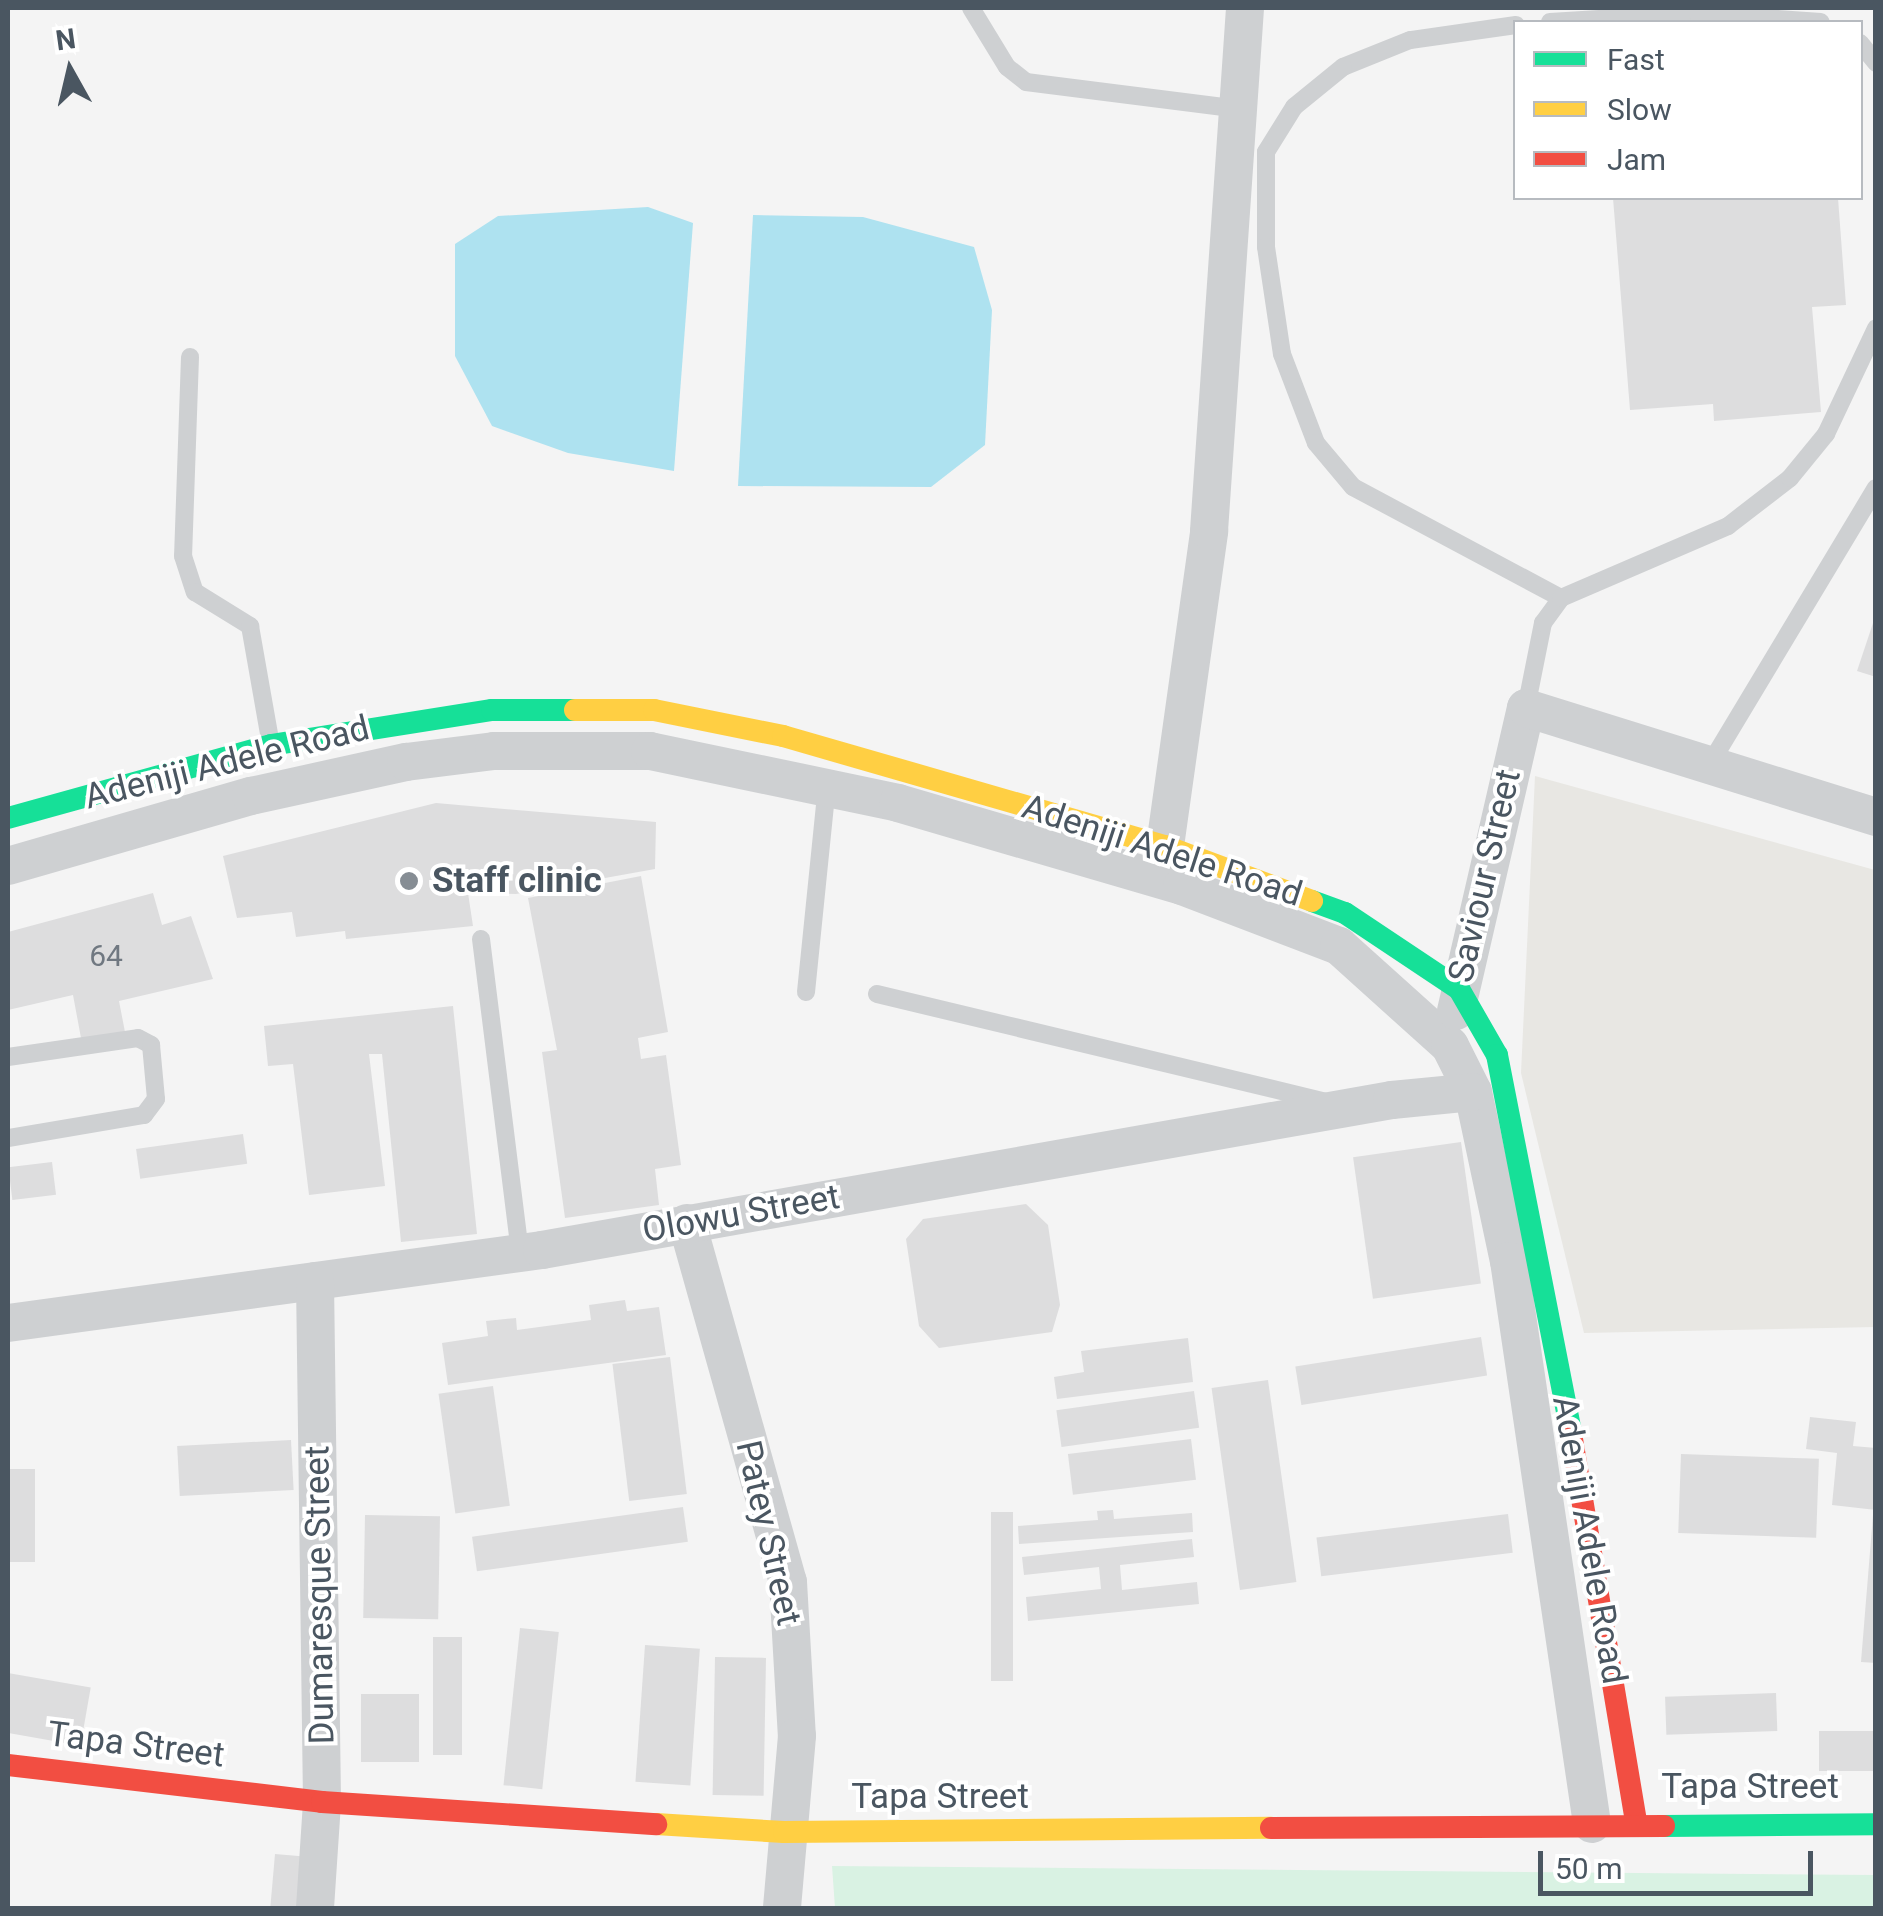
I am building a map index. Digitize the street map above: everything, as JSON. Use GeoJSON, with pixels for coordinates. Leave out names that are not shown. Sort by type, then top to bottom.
{"type":"FeatureCollection","features":[{"type":"Feature","properties":{"kind":"street"},"geometry":{"type":"LineString","coordinates":[[1165,846],[1209,531],[1244,8]]}},
{"type":"Feature","properties":{"kind":"street"},"geometry":{"type":"LineString","coordinates":[[1526,708],[1876,817]]}},
{"type":"Feature","properties":{"kind":"street","name":"Saviour Street"},"geometry":{"type":"LineString","coordinates":[[1450,1046],[1459,989],[1526,708]]}},
{"type":"Feature","properties":{"kind":"street","name":"Adeniji Adele Road"},"geometry":{"type":"LineString","coordinates":[[8,818],[270,745],[492,710],[654,710],[783,736],[1165,846],[1345,913],[1459,989],[1497,1056],[1548,1294],[1636,1822]]}},
{"type":"Feature","properties":{"kind":"street","name":"Adeniji Adele Road"},"geometry":{"type":"LineString","coordinates":[[8,866],[251,796],[406,762],[494,750],[650,751],[828,785],[1182,886],[1339,946],[1450,1046],[1473,1092],[1508,1261],[1592,1824]]}},
{"type":"Feature","properties":{"kind":"street","name":"Olowu Street"},"geometry":{"type":"LineString","coordinates":[[8,1323],[520,1253],[1354,1108],[1473,1092]]}},
{"type":"Feature","properties":{"kind":"street","name":"Patey Street"},"geometry":{"type":"LineString","coordinates":[[688,1223],[788,1582],[798,1736],[784,1832],[782,1908]]}},
{"type":"Feature","properties":{"kind":"street","name":"Dumaresque Street"},"geometry":{"type":"LineString","coordinates":[[315,1281],[322,1802],[315,1908]]}},
{"type":"Feature","properties":{"kind":"street","name":"Tapa Street"},"geometry":{"type":"LineString","coordinates":[[8,1765],[322,1802],[784,1832],[1636,1822],[1876,1824]]}},
{"type":"Feature","properties":{"kind":"lane"},"geometry":{"type":"LineString","coordinates":[[971,8],[1007,68],[1026,82],[1239,109]]}},
{"type":"Feature","properties":{"kind":"lane"},"geometry":{"type":"LineString","coordinates":[[1587,20],[1697,14],[1790,20]]}},
{"type":"Feature","properties":{"kind":"lane"},"geometry":{"type":"LineString","coordinates":[[1513,25],[1410,40],[1343,67],[1294,107],[1266,152],[1266,247],[1282,354],[1316,444],[1352,487],[1560,598]]}},
{"type":"Feature","properties":{"kind":"lane"},"geometry":{"type":"LineString","coordinates":[[1526,708],[1543,623],[1560,598],[1728,526],[1790,478],[1826,434],[1876,328]]}},
{"type":"Feature","properties":{"kind":"lane"},"geometry":{"type":"LineString","coordinates":[[190,357],[184,556],[195,592],[250,626],[270,745]]}},
{"type":"Feature","properties":{"kind":"lane"},"geometry":{"type":"LineString","coordinates":[[1710,764],[1876,488]]}},
{"type":"Feature","properties":{"kind":"lane"},"geometry":{"type":"LineString","coordinates":[[806,992],[828,785]]}},
{"type":"Feature","properties":{"kind":"lane"},"geometry":{"type":"LineString","coordinates":[[482,938],[520,1253]]}},
{"type":"Feature","properties":{"kind":"lane"},"geometry":{"type":"LineString","coordinates":[[877,994],[1354,1108]]}},
{"type":"Feature","properties":{"kind":"lane"},"geometry":{"type":"LineString","coordinates":[[8,1057],[138,1038],[151,1045],[156,1099],[144,1115],[8,1138]]}},
{"type":"Feature","properties":{"kind":"shaded area"},"geometry":{"type":"Polygon","coordinates":[[[1535,776],[1875,870],[1875,1327],[1584,1333],[1521,1073],[1535,776]]]}},
{"type":"Feature","properties":{"kind":"green space"},"geometry":{"type":"Polygon","coordinates":[[[832,1866],[1875,1875],[1876,1908],[835,1908],[832,1866]]]}},
{"type":"Feature","properties":{"kind":"water"},"geometry":{"type":"Polygon","coordinates":[[[648,207],[693,223],[674,471],[568,453],[492,426],[455,356],[455,244],[498,216],[648,207]]]}},
{"type":"Feature","properties":{"kind":"water"},"geometry":{"type":"Polygon","coordinates":[[[753,215],[863,217],[974,247],[992,310],[985,445],[931,487],[738,486],[753,215]]]}},
{"type":"Feature","properties":{"kind":"building"},"geometry":{"type":"Polygon","coordinates":[[[1613,200],[1838,200],[1846,305],[1812,307],[1821,412],[1714,421],[1713,404],[1630,410],[1613,200]]]}},
{"type":"Feature","properties":{"kind":"building"},"geometry":{"type":"Polygon","coordinates":[[[1876,618],[1876,677],[1857,671],[1876,618]]]}},
{"type":"Feature","properties":{"kind":"building","name":"Staff clinic"},"geometry":{"type":"Polygon","coordinates":[[[436,803],[656,822],[655,869],[516,894],[468,893],[473,926],[346,939],[345,931],[296,937],[292,912],[237,918],[223,856],[436,803]]]}},
{"type":"Feature","properties":{"kind":"building"},"geometry":{"type":"Polygon","coordinates":[[[641,876],[668,1032],[638,1038],[641,1059],[666,1055],[681,1165],[655,1169],[659,1205],[565,1218],[542,1052],[557,1050],[528,898],[641,876]]]}},
{"type":"Feature","properties":{"kind":"building"},"geometry":{"type":"Polygon","coordinates":[[[153,893],[162,925],[191,916],[213,979],[119,1001],[125,1032],[81,1038],[73,995],[8,1010],[8,932],[153,893]]]}},
{"type":"Feature","properties":{"kind":"building"},"geometry":{"type":"Polygon","coordinates":[[[453,1006],[477,1234],[401,1242],[382,1054],[369,1054],[385,1186],[309,1195],[293,1064],[268,1066],[264,1026],[453,1006]]]}},
{"type":"Feature","properties":{"kind":"building"},"geometry":{"type":"Polygon","coordinates":[[[243,1134],[247,1164],[140,1179],[136,1149],[243,1134]]]}},
{"type":"Feature","properties":{"kind":"building"},"geometry":{"type":"Polygon","coordinates":[[[1461,1142],[1481,1284],[1373,1299],[1353,1157],[1461,1142]]]}},
{"type":"Feature","properties":{"kind":"building"},"geometry":{"type":"Polygon","coordinates":[[[52,1162],[56,1195],[12,1200],[8,1167],[52,1162]]]}},
{"type":"Feature","properties":{"kind":"building"},"geometry":{"type":"Polygon","coordinates":[[[1026,1204],[1048,1225],[1060,1305],[1052,1332],[939,1348],[919,1326],[906,1239],[923,1219],[1026,1204]]]}},
{"type":"Feature","properties":{"kind":"building"},"geometry":{"type":"Polygon","coordinates":[[[625,1300],[627,1311],[659,1307],[666,1355],[448,1385],[442,1343],[488,1336],[486,1321],[516,1318],[517,1330],[591,1320],[589,1305],[625,1300]]]}},
{"type":"Feature","properties":{"kind":"building"},"geometry":{"type":"Polygon","coordinates":[[[1481,1337],[1487,1376],[1301,1405],[1295,1366],[1481,1337]]]}},
{"type":"Feature","properties":{"kind":"building"},"geometry":{"type":"Polygon","coordinates":[[[1188,1338],[1193,1382],[1057,1399],[1054,1377],[1084,1372],[1081,1351],[1188,1338]]]}},
{"type":"Feature","properties":{"kind":"building"},"geometry":{"type":"Polygon","coordinates":[[[670,1357],[687,1494],[629,1501],[612,1364],[670,1357]]]}},
{"type":"Feature","properties":{"kind":"building"},"geometry":{"type":"Polygon","coordinates":[[[1268,1380],[1296,1582],[1240,1590],[1212,1388],[1268,1380]]]}},
{"type":"Feature","properties":{"kind":"building"},"geometry":{"type":"Polygon","coordinates":[[[493,1386],[510,1506],[455,1513],[439,1394],[493,1386]]]}},
{"type":"Feature","properties":{"kind":"building"},"geometry":{"type":"Polygon","coordinates":[[[1194,1391],[1199,1428],[1062,1447],[1056,1410],[1194,1391]]]}},
{"type":"Feature","properties":{"kind":"building"},"geometry":{"type":"Polygon","coordinates":[[[1810,1417],[1856,1422],[1853,1446],[1876,1448],[1876,1510],[1832,1505],[1837,1453],[1806,1449],[1810,1417]]]}},
{"type":"Feature","properties":{"kind":"building"},"geometry":{"type":"Polygon","coordinates":[[[1191,1439],[1196,1480],[1073,1495],[1068,1454],[1191,1439]]]}},
{"type":"Feature","properties":{"kind":"building"},"geometry":{"type":"Polygon","coordinates":[[[291,1440],[294,1490],[180,1496],[177,1446],[291,1440]]]}},
{"type":"Feature","properties":{"kind":"building"},"geometry":{"type":"Polygon","coordinates":[[[1681,1454],[1819,1459],[1816,1538],[1678,1533],[1681,1454]]]}},
{"type":"Feature","properties":{"kind":"building"},"geometry":{"type":"Polygon","coordinates":[[[8,1469],[35,1469],[35,1562],[8,1562],[8,1469]]]}},
{"type":"Feature","properties":{"kind":"building"},"geometry":{"type":"Polygon","coordinates":[[[683,1507],[688,1542],[477,1571],[472,1537],[683,1507]]]}},
{"type":"Feature","properties":{"kind":"building"},"geometry":{"type":"Polygon","coordinates":[[[1113,1510],[1114,1519],[1192,1513],[1193,1532],[1019,1544],[1018,1526],[1098,1520],[1097,1511],[1113,1510]]]}},
{"type":"Feature","properties":{"kind":"building"},"geometry":{"type":"Polygon","coordinates":[[[991,1512],[1013,1512],[1013,1681],[991,1681],[991,1512]]]}},
{"type":"Feature","properties":{"kind":"building"},"geometry":{"type":"Polygon","coordinates":[[[1508,1514],[1513,1553],[1321,1576],[1316,1538],[1508,1514]]]}},
{"type":"Feature","properties":{"kind":"building"},"geometry":{"type":"Polygon","coordinates":[[[365,1515],[440,1516],[438,1619],[363,1618],[365,1515]]]}},
{"type":"Feature","properties":{"kind":"building"},"geometry":{"type":"Polygon","coordinates":[[[1876,1515],[1876,1663],[1861,1662],[1876,1515]]]}},
{"type":"Feature","properties":{"kind":"building"},"geometry":{"type":"Polygon","coordinates":[[[1192,1539],[1194,1557],[1120,1565],[1122,1590],[1197,1582],[1199,1604],[1028,1621],[1026,1597],[1101,1589],[1099,1567],[1024,1575],[1022,1557],[1192,1539]]]}},
{"type":"Feature","properties":{"kind":"building"},"geometry":{"type":"Polygon","coordinates":[[[520,1628],[559,1632],[542,1789],[503,1785],[520,1628]]]}},
{"type":"Feature","properties":{"kind":"building"},"geometry":{"type":"Polygon","coordinates":[[[433,1637],[462,1637],[462,1755],[433,1755],[433,1637]]]}},
{"type":"Feature","properties":{"kind":"building"},"geometry":{"type":"Polygon","coordinates":[[[645,1645],[700,1649],[690,1786],[635,1782],[645,1645]]]}},
{"type":"Feature","properties":{"kind":"building"},"geometry":{"type":"Polygon","coordinates":[[[715,1657],[766,1658],[764,1796],[713,1795],[715,1657]]]}},
{"type":"Feature","properties":{"kind":"building"},"geometry":{"type":"Polygon","coordinates":[[[8,1673],[91,1688],[80,1746],[8,1733],[8,1673]]]}},
{"type":"Feature","properties":{"kind":"building"},"geometry":{"type":"Polygon","coordinates":[[[1776,1693],[1777,1731],[1666,1735],[1665,1697],[1776,1693]]]}},
{"type":"Feature","properties":{"kind":"building"},"geometry":{"type":"Polygon","coordinates":[[[361,1694],[419,1694],[419,1762],[361,1762],[361,1694]]]}},
{"type":"Feature","properties":{"kind":"building"},"geometry":{"type":"Polygon","coordinates":[[[1819,1731],[1876,1731],[1876,1771],[1819,1771],[1819,1731]]]}},
{"type":"Feature","properties":{"kind":"building"},"geometry":{"type":"Polygon","coordinates":[[[275,1854],[307,1857],[302,1908],[270,1908],[275,1854]]]}},
{"type":"Feature","properties":{"kind":"traffic: fast"},"geometry":{"type":"LineString","coordinates":[[8,818],[271,745],[492,710],[575,710]]}},
{"type":"Feature","properties":{"kind":"traffic: fast"},"geometry":{"type":"LineString","coordinates":[[1312,901],[1345,913],[1459,989],[1497,1055],[1571,1433]]}},
{"type":"Feature","properties":{"kind":"traffic: fast"},"geometry":{"type":"LineString","coordinates":[[1664,1826],[1876,1824]]}},
{"type":"Feature","properties":{"kind":"traffic: slow"},"geometry":{"type":"LineString","coordinates":[[575,710],[654,710],[783,736],[1165,846],[1312,901]]}},
{"type":"Feature","properties":{"kind":"traffic: slow"},"geometry":{"type":"LineString","coordinates":[[656,1824],[784,1832],[1271,1828]]}},
{"type":"Feature","properties":{"kind":"traffic: jam"},"geometry":{"type":"LineString","coordinates":[[1571,1433],[1636,1823]]}},
{"type":"Feature","properties":{"kind":"traffic: jam"},"geometry":{"type":"LineString","coordinates":[[8,1765],[322,1802],[656,1824]]}},
{"type":"Feature","properties":{"kind":"traffic: jam"},"geometry":{"type":"LineString","coordinates":[[1271,1828],[1664,1826]]}},
{"type":"Feature","properties":{"kind":"place","name":"Staff clinic"},"geometry":{"type":"Point","coordinates":[409,881]}}]}
